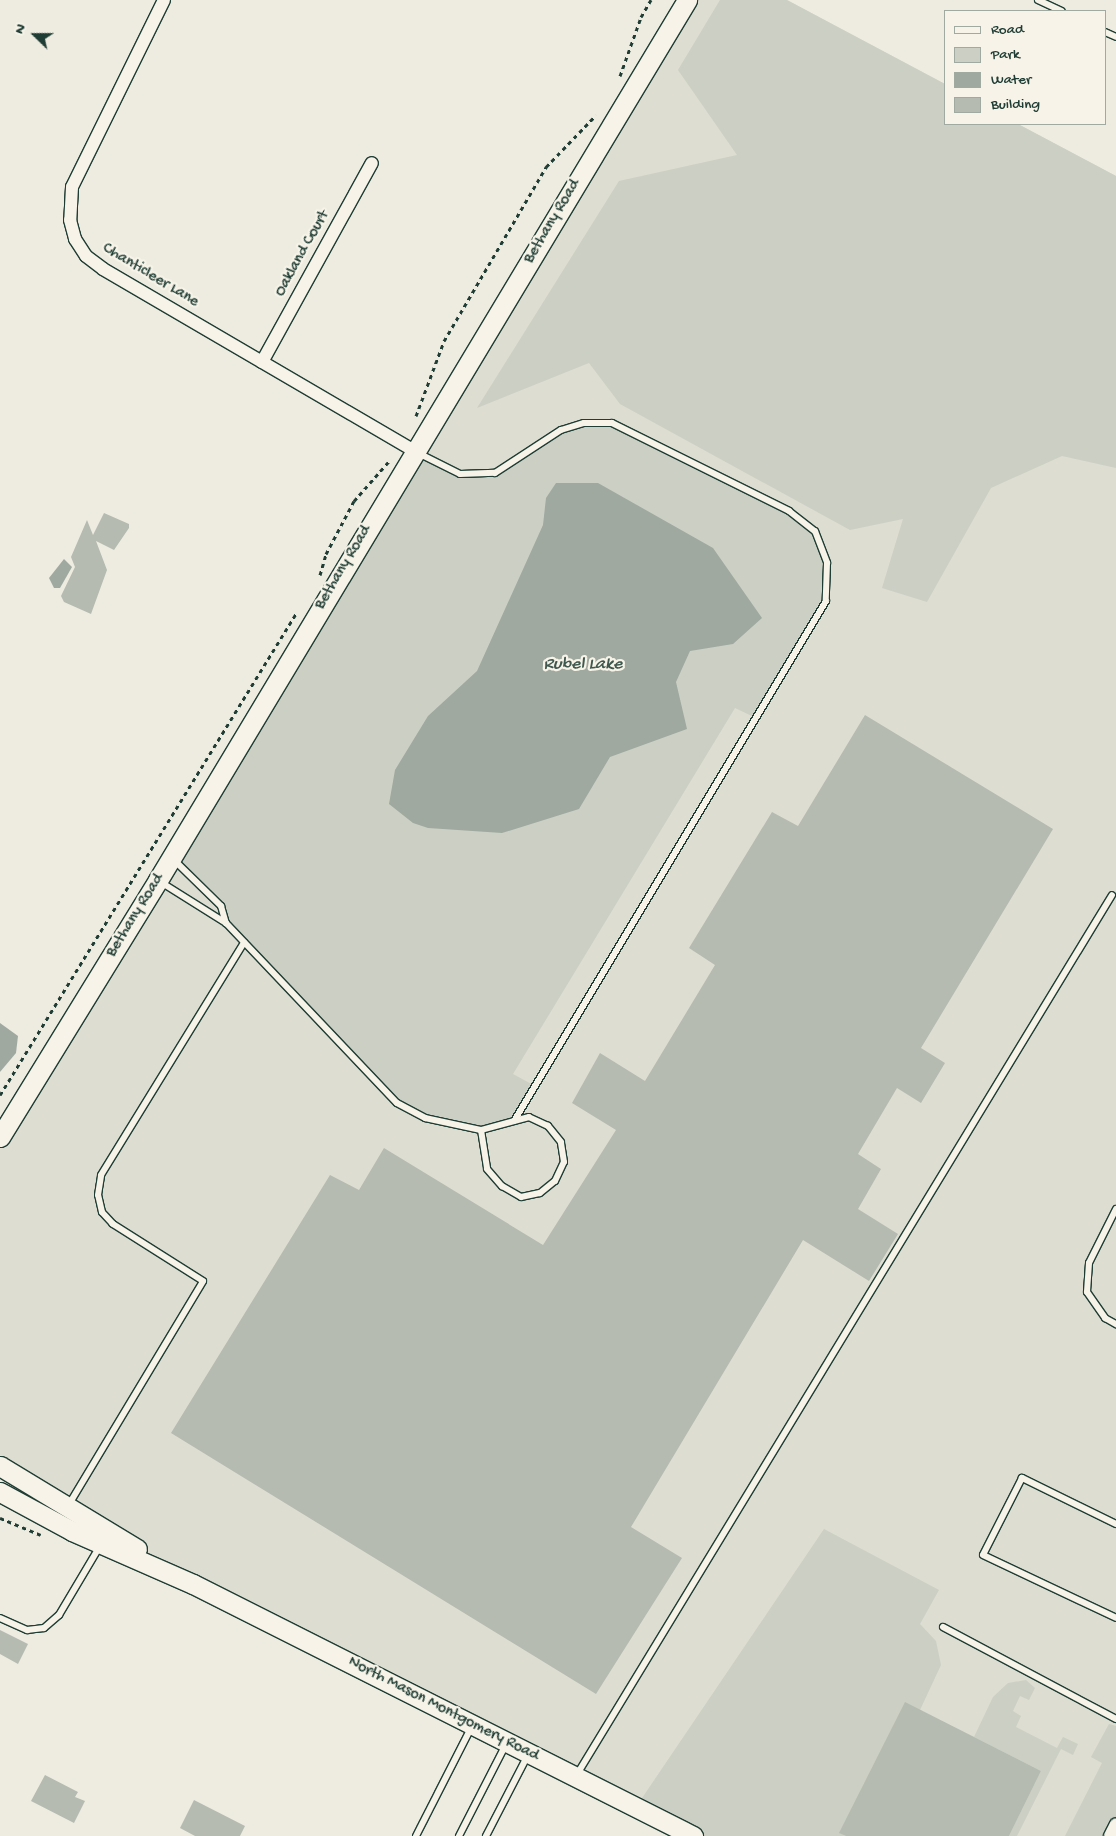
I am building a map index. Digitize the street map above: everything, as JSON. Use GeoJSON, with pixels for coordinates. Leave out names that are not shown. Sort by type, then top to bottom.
{"type":"FeatureCollection","features":[{"type":"Feature","properties":{"kind":"main road","name":"Bethany Road"},"geometry":{"type":"LineString","coordinates":[[0,1137],[158,880],[414,451],[687,0]]}},
{"type":"Feature","properties":{"kind":"main road","name":"North Mason Montgomery Road"},"geometry":{"type":"LineString","coordinates":[[0,1466],[193,1584]]}},
{"type":"Feature","properties":{"kind":"main road","name":"North Mason Montgomery Road"},"geometry":{"type":"LineString","coordinates":[[0,1492],[59,1524],[193,1584],[693,1836]]}},
{"type":"Feature","properties":{"kind":"street","name":"Chanticleer Lane"},"geometry":{"type":"LineString","coordinates":[[164,0],[72,187],[70,220],[76,239],[86,256],[102,269],[414,451]]}},
{"type":"Feature","properties":{"kind":"street","name":"Oakland Court"},"geometry":{"type":"LineString","coordinates":[[262,362],[372,163]]}},
{"type":"Feature","properties":{"kind":"street"},"geometry":{"type":"LineString","coordinates":[[1110,1836],[1116,1824]]}},
{"type":"Feature","properties":{"kind":"lane"},"geometry":{"type":"LineString","coordinates":[[1038,0],[1060,10]]}},
{"type":"Feature","properties":{"kind":"lane"},"geometry":{"type":"LineString","coordinates":[[414,451],[460,474],[494,473],[561,430],[584,423],[612,423],[789,511],[815,531],[827,563],[826,601],[514,1121]]}},
{"type":"Feature","properties":{"kind":"lane"},"geometry":{"type":"LineString","coordinates":[[171,858],[221,906],[226,923]]}},
{"type":"Feature","properties":{"kind":"lane"},"geometry":{"type":"LineString","coordinates":[[158,880],[226,923],[397,1103],[425,1118],[481,1130],[529,1117],[548,1126],[561,1142],[564,1162],[555,1181],[540,1193],[521,1197],[502,1186],[487,1169],[481,1130]]}},
{"type":"Feature","properties":{"kind":"lane"},"geometry":{"type":"LineString","coordinates":[[575,1777],[1112,895]]}},
{"type":"Feature","properties":{"kind":"lane"},"geometry":{"type":"LineString","coordinates":[[59,1524],[203,1281],[113,1224],[102,1212],[98,1195],[101,1175],[244,943]]}},
{"type":"Feature","properties":{"kind":"lane"},"geometry":{"type":"LineString","coordinates":[[1116,1209],[1089,1263],[1087,1292],[1105,1318],[1116,1324]]}},
{"type":"Feature","properties":{"kind":"lane"},"geometry":{"type":"LineString","coordinates":[[1116,1524],[1022,1478],[983,1555],[1116,1618]]}},
{"type":"Feature","properties":{"kind":"lane"},"geometry":{"type":"LineString","coordinates":[[0,1618],[27,1630],[44,1628],[59,1615],[101,1544]]}},
{"type":"Feature","properties":{"kind":"lane"},"geometry":{"type":"LineString","coordinates":[[943,1627],[1116,1720]]}},
{"type":"Feature","properties":{"kind":"lane"},"geometry":{"type":"LineString","coordinates":[[416,1836],[472,1725]]}},
{"type":"Feature","properties":{"kind":"lane"},"geometry":{"type":"LineString","coordinates":[[459,1836],[506,1742]]}},
{"type":"Feature","properties":{"kind":"lane"},"geometry":{"type":"LineString","coordinates":[[486,1836],[529,1754]]}},
{"type":"Feature","properties":{"kind":"path"},"geometry":{"type":"LineString","coordinates":[[619,78],[641,17],[651,0]]}},
{"type":"Feature","properties":{"kind":"path"},"geometry":{"type":"LineString","coordinates":[[414,419],[444,341],[546,167],[602,108]]}},
{"type":"Feature","properties":{"kind":"path"},"geometry":{"type":"LineString","coordinates":[[315,583],[326,554],[354,501],[391,458]]}},
{"type":"Feature","properties":{"kind":"path"},"geometry":{"type":"LineString","coordinates":[[0,1095],[300,607]]}},
{"type":"Feature","properties":{"kind":"shaded area"},"geometry":{"type":"Polygon","coordinates":[[[687,0],[787,0],[944,83],[944,125],[1020,125],[1116,176],[1116,1828],[1112,1836],[694,1836],[193,1584],[0,1466],[0,1137],[687,0]]]}},
{"type":"Feature","properties":{"kind":"green space"},"geometry":{"type":"Polygon","coordinates":[[[720,0],[787,0],[944,83],[944,125],[1020,125],[1116,176],[1116,468],[1062,456],[991,488],[927,602],[882,588],[903,519],[850,530],[620,404],[589,363],[477,408],[619,181],[737,155],[678,70],[720,0]]]}},
{"type":"Feature","properties":{"kind":"green space"},"geometry":{"type":"Polygon","coordinates":[[[584,423],[612,423],[789,511],[815,531],[827,563],[826,601],[756,718],[735,708],[513,1074],[535,1086],[514,1121],[481,1130],[425,1118],[397,1103],[226,923],[221,906],[171,858],[414,451],[460,474],[494,473],[561,430],[584,423]]]}},
{"type":"Feature","properties":{"kind":"green space"},"geometry":{"type":"Polygon","coordinates":[[[824,1529],[939,1590],[920,1624],[936,1641],[941,1665],[920,1710],[840,1833],[846,1836],[694,1836],[636,1807],[824,1529]]]}},
{"type":"Feature","properties":{"kind":"green space"},"geometry":{"type":"Polygon","coordinates":[[[1026,1680],[1035,1688],[1029,1700],[1020,1696],[1013,1711],[1021,1716],[1016,1727],[1057,1748],[1063,1737],[1078,1744],[1073,1755],[1061,1749],[1017,1836],[1009,1836],[1041,1771],[974,1737],[993,1697],[1008,1683],[1026,1680]]]}},
{"type":"Feature","properties":{"kind":"green space"},"geometry":{"type":"Polygon","coordinates":[[[1109,1724],[1116,1726],[1116,1836],[1065,1836],[1102,1763],[1091,1757],[1109,1724]]]}},
{"type":"Feature","properties":{"kind":"water","name":"Rubel Lake"},"geometry":{"type":"Polygon","coordinates":[[[556,483],[598,483],[713,548],[762,618],[733,644],[690,651],[676,682],[687,729],[610,757],[579,809],[502,833],[428,828],[413,823],[389,804],[395,770],[428,716],[477,671],[543,525],[546,498],[556,483]]]}},
{"type":"Feature","properties":{"kind":"water"},"geometry":{"type":"Polygon","coordinates":[[[64,559],[72,567],[60,588],[54,588],[49,578],[64,559]]]}},
{"type":"Feature","properties":{"kind":"water"},"geometry":{"type":"Polygon","coordinates":[[[0,1023],[18,1036],[16,1053],[0,1072],[0,1023]]]}},
{"type":"Feature","properties":{"kind":"building"},"geometry":{"type":"Polygon","coordinates":[[[104,513],[129,524],[129,528],[114,550],[96,541],[107,570],[91,614],[64,602],[61,596],[75,567],[71,557],[87,520],[93,535],[104,513]]]}},
{"type":"Feature","properties":{"kind":"building"},"geometry":{"type":"Polygon","coordinates":[[[865,715],[1053,829],[921,1048],[945,1063],[921,1103],[897,1088],[858,1154],[881,1169],[858,1209],[898,1234],[869,1281],[803,1240],[631,1527],[682,1558],[596,1694],[171,1433],[330,1175],[359,1190],[384,1148],[543,1245],[616,1130],[572,1103],[600,1053],[645,1081],[715,965],[689,948],[772,812],[798,826],[865,715]]]}},
{"type":"Feature","properties":{"kind":"building"},"geometry":{"type":"Polygon","coordinates":[[[0,1630],[28,1644],[18,1664],[0,1654],[0,1630]]]}},
{"type":"Feature","properties":{"kind":"building"},"geometry":{"type":"Polygon","coordinates":[[[905,1702],[1041,1771],[1009,1836],[846,1836],[839,1833],[905,1702]]]}},
{"type":"Feature","properties":{"kind":"building"},"geometry":{"type":"Polygon","coordinates":[[[45,1775],[78,1792],[75,1797],[85,1801],[74,1823],[31,1801],[45,1775]]]}},
{"type":"Feature","properties":{"kind":"building"},"geometry":{"type":"Polygon","coordinates":[[[194,1800],[245,1826],[240,1836],[195,1836],[180,1828],[194,1800]]]}}]}
